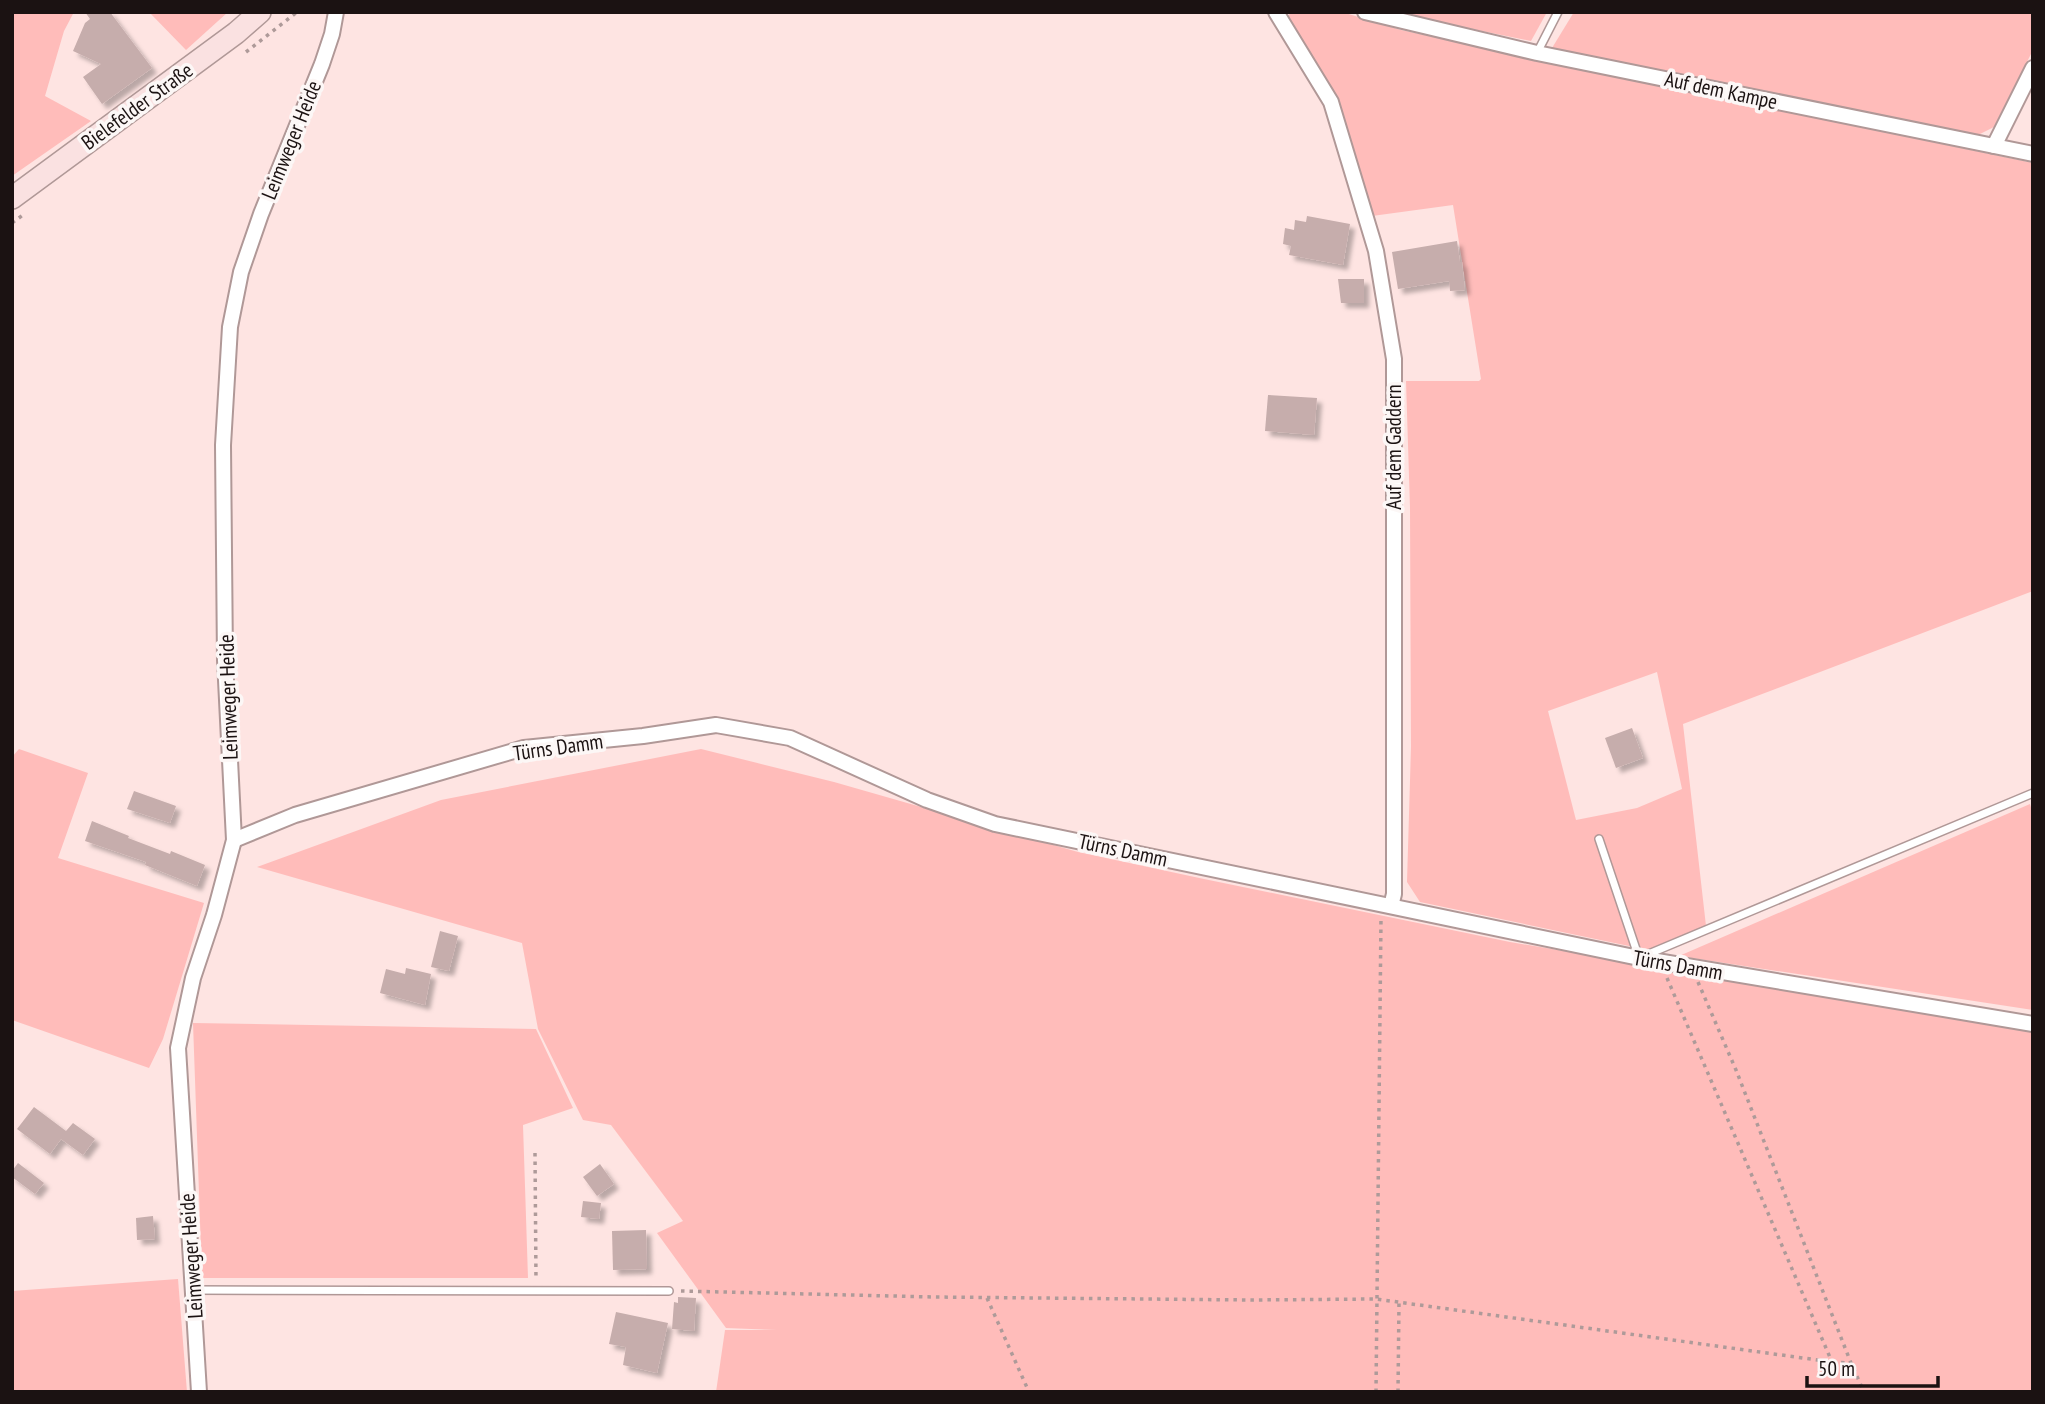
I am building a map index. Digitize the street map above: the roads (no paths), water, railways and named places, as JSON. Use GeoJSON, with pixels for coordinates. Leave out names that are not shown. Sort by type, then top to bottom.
{"type":"FeatureCollection","features":[{"type":"Feature","properties":{"kind":"main road","name":"Bielefelder Straße"},"geometry":{"type":"LineString","coordinates":[[12,198],[236,33],[260,12]]}},
{"type":"Feature","properties":{"kind":"street","name":"Leimweger Heide"},"geometry":{"type":"LineString","coordinates":[[199,1392],[178,1048],[193,978],[214,915],[234,840],[225,660],[223,458],[230,327],[241,272],[261,214],[322,64],[336,12]]}},
{"type":"Feature","properties":{"kind":"street","name":"Auf dem Gaddern"},"geometry":{"type":"LineString","coordinates":[[1276,12],[1331,102],[1376,251],[1394,359],[1394,894],[1387,905]]}},
{"type":"Feature","properties":{"kind":"street","name":"Auf dem Kampe"},"geometry":{"type":"LineString","coordinates":[[1365,12],[1537,53],[2033,154]]}},
{"type":"Feature","properties":{"kind":"street"},"geometry":{"type":"LineString","coordinates":[[1994,146],[2033,68]]}},
{"type":"Feature","properties":{"kind":"street","name":"Türns Damm"},"geometry":{"type":"LineString","coordinates":[[234,840],[295,814],[524,748],[643,736],[716,725],[790,738],[926,800],[995,824],[1639,958],[2033,1024]]}},
{"type":"Feature","properties":{"kind":"lane"},"geometry":{"type":"LineString","coordinates":[[1537,53],[1558,12]]}},
{"type":"Feature","properties":{"kind":"lane"},"geometry":{"type":"LineString","coordinates":[[1599,839],[1639,958],[2033,793]]}},
{"type":"Feature","properties":{"kind":"lane"},"geometry":{"type":"LineString","coordinates":[[193,1290],[668,1291]]}}]}
